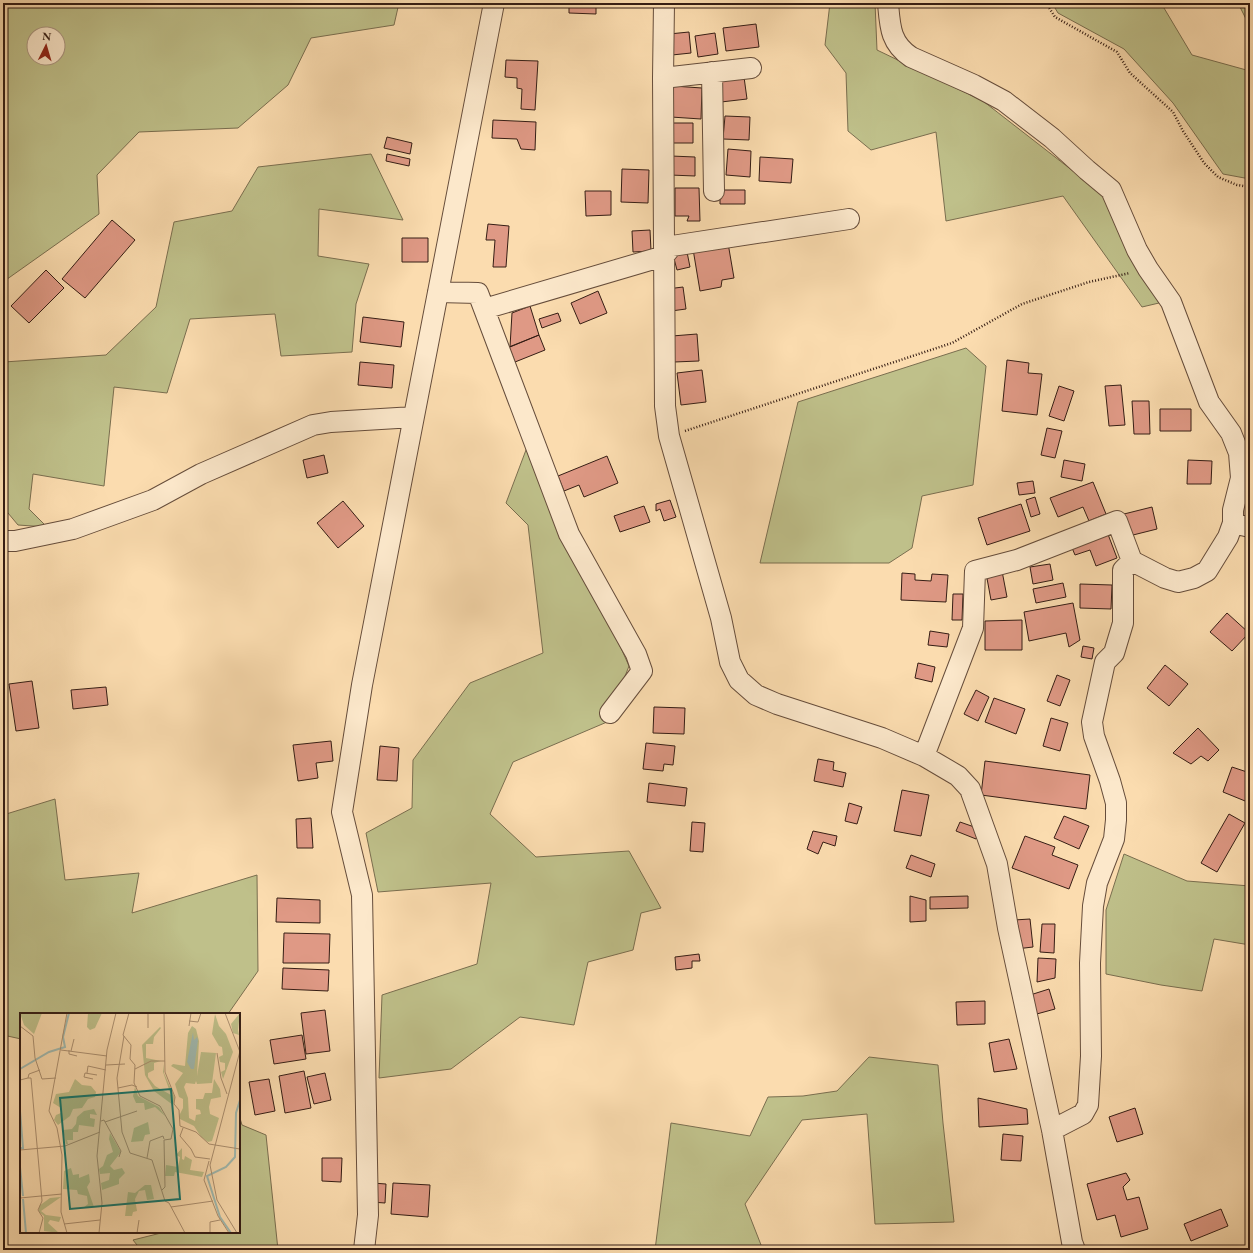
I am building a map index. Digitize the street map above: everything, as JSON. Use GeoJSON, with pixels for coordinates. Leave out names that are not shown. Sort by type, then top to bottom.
{"type":"FeatureCollection","features":[{"type":"Feature","properties":{"kind":"street"},"geometry":{"type":"LineString","coordinates":[[364,1250],[368,1208],[362,895],[342,812],[362,685],[494,3]]}},
{"type":"Feature","properties":{"kind":"street"},"geometry":{"type":"LineString","coordinates":[[664,3],[665,406],[669,436],[721,618],[730,662],[739,680],[756,695],[777,704],[882,738],[924,756],[958,776],[970,789],[997,864],[1008,928],[1052,1130],[1072,1242],[1075,1250]]}},
{"type":"Feature","properties":{"kind":"street"},"geometry":{"type":"LineString","coordinates":[[888,3],[890,27],[895,41],[903,52],[974,85],[1004,101],[1052,138],[1111,190],[1137,250],[1171,302],[1209,402],[1231,433],[1239,453],[1241,478],[1233,510],[1241,525],[1228,537],[1207,571],[1194,578],[1178,582],[1165,578],[1132,561],[1117,521],[1017,560],[975,571],[973,628],[924,756]]}},
{"type":"Feature","properties":{"kind":"street"},"geometry":{"type":"LineString","coordinates":[[663,78],[752,68]]}},
{"type":"Feature","properties":{"kind":"street"},"geometry":{"type":"LineString","coordinates":[[712,72],[714,191]]}},
{"type":"Feature","properties":{"kind":"street"},"geometry":{"type":"LineString","coordinates":[[484,309],[664,256],[672,246],[849,219]]}},
{"type":"Feature","properties":{"kind":"street"},"geometry":{"type":"LineString","coordinates":[[438,292],[478,293],[569,534],[636,654],[642,671],[610,713]]}},
{"type":"Feature","properties":{"kind":"street"},"geometry":{"type":"LineString","coordinates":[[3,541],[15,541],[73,529],[153,500],[201,474],[313,425],[331,422],[414,417]]}},
{"type":"Feature","properties":{"kind":"street"},"geometry":{"type":"LineString","coordinates":[[1052,1130],[1083,1114],[1088,1105],[1091,1056],[1090,963],[1093,906],[1097,883],[1114,839],[1116,820],[1116,803],[1094,736],[1092,722],[1105,662],[1114,653],[1123,623],[1123,570],[1132,561]]}},
{"type":"Feature","properties":{"kind":"path"},"geometry":{"type":"LineString","coordinates":[[1046,3],[1055,16],[1117,52],[1130,73],[1173,112],[1182,131],[1204,163],[1218,177],[1237,185],[1250,187]]}},
{"type":"Feature","properties":{"kind":"path"},"geometry":{"type":"LineString","coordinates":[[669,436],[952,343],[1022,304],[1089,282],[1148,269]]}},
{"type":"Feature","properties":{"kind":"green space"},"geometry":{"type":"Polygon","coordinates":[[[3,3],[399,3],[394,25],[311,38],[288,85],[238,128],[139,132],[97,175],[99,214],[3,282],[3,3]]]}},
{"type":"Feature","properties":{"kind":"green space"},"geometry":{"type":"Polygon","coordinates":[[[830,3],[875,3],[877,50],[983,101],[1109,199],[1159,303],[1142,307],[1063,196],[946,221],[936,132],[871,150],[848,131],[846,73],[825,45],[830,3]]]}},
{"type":"Feature","properties":{"kind":"green space"},"geometry":{"type":"Polygon","coordinates":[[[1052,3],[1161,3],[1192,55],[1250,71],[1250,179],[1223,174],[1173,103],[1124,49],[1058,13],[1052,3]]]}},
{"type":"Feature","properties":{"kind":"green space"},"geometry":{"type":"Polygon","coordinates":[[[1238,3],[1250,3],[1250,27],[1238,3]]]}},
{"type":"Feature","properties":{"kind":"green space"},"geometry":{"type":"Polygon","coordinates":[[[371,154],[403,220],[319,209],[318,256],[369,264],[356,304],[352,352],[281,356],[275,314],[190,319],[167,393],[114,387],[104,486],[33,474],[29,509],[47,527],[18,525],[3,507],[4,362],[106,355],[156,307],[174,222],[232,211],[258,167],[371,154]]]}},
{"type":"Feature","properties":{"kind":"green space"},"geometry":{"type":"Polygon","coordinates":[[[966,348],[986,366],[973,485],[922,496],[912,548],[889,563],[760,563],[798,402],[966,348]]]}},
{"type":"Feature","properties":{"kind":"green space"},"geometry":{"type":"Polygon","coordinates":[[[529,442],[629,666],[607,722],[513,762],[490,814],[536,857],[629,851],[661,908],[641,913],[633,950],[588,962],[574,1025],[520,1017],[451,1069],[379,1078],[382,995],[477,964],[491,883],[378,892],[366,833],[412,808],[413,760],[470,683],[543,653],[528,525],[506,503],[529,442]]]}},
{"type":"Feature","properties":{"kind":"green space"},"geometry":{"type":"Polygon","coordinates":[[[55,799],[65,880],[139,873],[132,913],[257,875],[258,971],[229,1013],[20,1013],[20,1039],[3,1035],[3,815],[55,799]]]}},
{"type":"Feature","properties":{"kind":"green space"},"geometry":{"type":"Polygon","coordinates":[[[1124,854],[1187,881],[1250,886],[1250,945],[1214,939],[1202,991],[1161,985],[1106,974],[1106,910],[1124,854]]]}},
{"type":"Feature","properties":{"kind":"green space"},"geometry":{"type":"Polygon","coordinates":[[[869,1057],[938,1065],[954,1222],[875,1224],[867,1114],[802,1120],[745,1204],[763,1250],[655,1250],[671,1123],[750,1136],[768,1097],[803,1096],[837,1091],[869,1057]]]}},
{"type":"Feature","properties":{"kind":"green space"},"geometry":{"type":"Polygon","coordinates":[[[240,1118],[242,1125],[266,1135],[278,1250],[141,1250],[133,1240],[161,1233],[240,1233],[240,1118]]]}},
{"type":"Feature","properties":{"kind":"building"},"geometry":{"type":"Polygon","coordinates":[[[569,3],[596,3],[596,14],[569,13],[569,3]]]}},
{"type":"Feature","properties":{"kind":"building"},"geometry":{"type":"Polygon","coordinates":[[[756,24],[759,47],[726,51],[723,28],[756,24]]]}},
{"type":"Feature","properties":{"kind":"building"},"geometry":{"type":"Polygon","coordinates":[[[689,32],[691,53],[672,55],[669,34],[689,32]]]}},
{"type":"Feature","properties":{"kind":"building"},"geometry":{"type":"Polygon","coordinates":[[[715,33],[718,54],[698,57],[695,36],[715,33]]]}},
{"type":"Feature","properties":{"kind":"building"},"geometry":{"type":"Polygon","coordinates":[[[506,60],[538,61],[535,110],[521,109],[522,89],[517,88],[517,78],[505,77],[506,60]]]}},
{"type":"Feature","properties":{"kind":"building"},"geometry":{"type":"Polygon","coordinates":[[[744,77],[747,99],[721,102],[717,80],[744,77]]]}},
{"type":"Feature","properties":{"kind":"building"},"geometry":{"type":"Polygon","coordinates":[[[673,86],[702,88],[701,119],[671,117],[673,86]]]}},
{"type":"Feature","properties":{"kind":"building"},"geometry":{"type":"Polygon","coordinates":[[[725,116],[750,117],[749,140],[723,139],[725,116]]]}},
{"type":"Feature","properties":{"kind":"building"},"geometry":{"type":"Polygon","coordinates":[[[493,120],[536,122],[535,150],[521,149],[517,139],[492,138],[493,120]]]}},
{"type":"Feature","properties":{"kind":"building"},"geometry":{"type":"Polygon","coordinates":[[[671,123],[693,123],[693,143],[671,143],[671,123]]]}},
{"type":"Feature","properties":{"kind":"building"},"geometry":{"type":"Polygon","coordinates":[[[387,137],[412,143],[410,154],[384,148],[387,137]]]}},
{"type":"Feature","properties":{"kind":"building"},"geometry":{"type":"Polygon","coordinates":[[[728,149],[751,151],[750,177],[726,175],[728,149]]]}},
{"type":"Feature","properties":{"kind":"building"},"geometry":{"type":"Polygon","coordinates":[[[387,154],[410,159],[409,166],[386,161],[387,154]]]}},
{"type":"Feature","properties":{"kind":"building"},"geometry":{"type":"Polygon","coordinates":[[[671,156],[695,157],[695,176],[670,175],[671,156]]]}},
{"type":"Feature","properties":{"kind":"building"},"geometry":{"type":"Polygon","coordinates":[[[760,157],[793,159],[791,183],[759,181],[760,157]]]}},
{"type":"Feature","properties":{"kind":"building"},"geometry":{"type":"Polygon","coordinates":[[[622,169],[649,170],[648,203],[621,202],[622,169]]]}},
{"type":"Feature","properties":{"kind":"building"},"geometry":{"type":"Polygon","coordinates":[[[675,188],[699,188],[700,221],[687,221],[689,216],[675,216],[675,188]]]}},
{"type":"Feature","properties":{"kind":"building"},"geometry":{"type":"Polygon","coordinates":[[[720,190],[745,190],[745,204],[720,204],[720,190]]]}},
{"type":"Feature","properties":{"kind":"building"},"geometry":{"type":"Polygon","coordinates":[[[585,191],[611,191],[611,215],[586,216],[585,191]]]}},
{"type":"Feature","properties":{"kind":"building"},"geometry":{"type":"Polygon","coordinates":[[[112,220],[135,240],[85,298],[62,279],[112,220]]]}},
{"type":"Feature","properties":{"kind":"building"},"geometry":{"type":"Polygon","coordinates":[[[488,224],[509,226],[506,267],[493,267],[495,240],[486,240],[488,224]]]}},
{"type":"Feature","properties":{"kind":"building"},"geometry":{"type":"Polygon","coordinates":[[[650,230],[651,251],[633,252],[632,231],[650,230]]]}},
{"type":"Feature","properties":{"kind":"building"},"geometry":{"type":"Polygon","coordinates":[[[402,238],[428,238],[428,262],[402,262],[402,238]]]}},
{"type":"Feature","properties":{"kind":"building"},"geometry":{"type":"Polygon","coordinates":[[[728,243],[734,278],[722,280],[721,287],[700,291],[693,249],[728,243]]]}},
{"type":"Feature","properties":{"kind":"building"},"geometry":{"type":"Polygon","coordinates":[[[686,247],[690,267],[677,270],[672,251],[686,247]]]}},
{"type":"Feature","properties":{"kind":"building"},"geometry":{"type":"Polygon","coordinates":[[[46,270],[64,288],[29,323],[11,306],[46,270]]]}},
{"type":"Feature","properties":{"kind":"building"},"geometry":{"type":"Polygon","coordinates":[[[683,287],[686,309],[671,311],[667,289],[683,287]]]}},
{"type":"Feature","properties":{"kind":"building"},"geometry":{"type":"Polygon","coordinates":[[[598,291],[607,313],[580,324],[571,303],[598,291]]]}},
{"type":"Feature","properties":{"kind":"building"},"geometry":{"type":"Polygon","coordinates":[[[530,306],[539,335],[510,347],[512,313],[530,306]]]}},
{"type":"Feature","properties":{"kind":"building"},"geometry":{"type":"Polygon","coordinates":[[[558,313],[561,321],[542,328],[539,319],[558,313]]]}},
{"type":"Feature","properties":{"kind":"building"},"geometry":{"type":"Polygon","coordinates":[[[363,317],[404,322],[401,347],[360,342],[363,317]]]}},
{"type":"Feature","properties":{"kind":"building"},"geometry":{"type":"Polygon","coordinates":[[[697,334],[699,361],[674,362],[672,336],[697,334]]]}},
{"type":"Feature","properties":{"kind":"building"},"geometry":{"type":"Polygon","coordinates":[[[539,335],[545,350],[515,362],[509,347],[539,335]]]}},
{"type":"Feature","properties":{"kind":"building"},"geometry":{"type":"Polygon","coordinates":[[[1007,360],[1029,363],[1028,373],[1042,374],[1037,415],[1002,411],[1007,360]]]}},
{"type":"Feature","properties":{"kind":"building"},"geometry":{"type":"Polygon","coordinates":[[[360,362],[394,365],[392,388],[358,385],[360,362]]]}},
{"type":"Feature","properties":{"kind":"building"},"geometry":{"type":"Polygon","coordinates":[[[702,370],[706,402],[681,405],[677,373],[702,370]]]}},
{"type":"Feature","properties":{"kind":"building"},"geometry":{"type":"Polygon","coordinates":[[[1121,385],[1125,425],[1109,426],[1105,386],[1121,385]]]}},
{"type":"Feature","properties":{"kind":"building"},"geometry":{"type":"Polygon","coordinates":[[[1059,386],[1074,391],[1064,421],[1049,416],[1059,386]]]}},
{"type":"Feature","properties":{"kind":"building"},"geometry":{"type":"Polygon","coordinates":[[[1132,401],[1149,401],[1150,434],[1134,434],[1132,401]]]}},
{"type":"Feature","properties":{"kind":"building"},"geometry":{"type":"Polygon","coordinates":[[[1160,409],[1191,409],[1191,431],[1160,431],[1160,409]]]}},
{"type":"Feature","properties":{"kind":"building"},"geometry":{"type":"Polygon","coordinates":[[[1047,428],[1062,431],[1055,458],[1041,455],[1047,428]]]}},
{"type":"Feature","properties":{"kind":"building"},"geometry":{"type":"Polygon","coordinates":[[[324,455],[328,473],[307,478],[303,460],[324,455]]]}},
{"type":"Feature","properties":{"kind":"building"},"geometry":{"type":"Polygon","coordinates":[[[607,456],[618,483],[584,497],[579,485],[564,491],[558,476],[607,456]]]}},
{"type":"Feature","properties":{"kind":"building"},"geometry":{"type":"Polygon","coordinates":[[[1064,460],[1085,464],[1082,481],[1061,477],[1064,460]]]}},
{"type":"Feature","properties":{"kind":"building"},"geometry":{"type":"Polygon","coordinates":[[[1188,460],[1212,461],[1211,484],[1187,484],[1188,460]]]}},
{"type":"Feature","properties":{"kind":"building"},"geometry":{"type":"Polygon","coordinates":[[[1033,481],[1035,493],[1019,495],[1017,483],[1033,481]]]}},
{"type":"Feature","properties":{"kind":"building"},"geometry":{"type":"Polygon","coordinates":[[[1093,482],[1106,514],[1089,521],[1083,507],[1058,517],[1050,498],[1093,482]]]}},
{"type":"Feature","properties":{"kind":"building"},"geometry":{"type":"Polygon","coordinates":[[[1035,497],[1040,514],[1031,517],[1026,500],[1035,497]]]}},
{"type":"Feature","properties":{"kind":"building"},"geometry":{"type":"Polygon","coordinates":[[[670,500],[676,517],[664,521],[660,509],[656,511],[656,504],[670,500]]]}},
{"type":"Feature","properties":{"kind":"building"},"geometry":{"type":"Polygon","coordinates":[[[343,501],[364,526],[338,548],[317,523],[343,501]]]}},
{"type":"Feature","properties":{"kind":"building"},"geometry":{"type":"Polygon","coordinates":[[[1021,504],[1030,531],[987,545],[978,518],[1021,504]]]}},
{"type":"Feature","properties":{"kind":"building"},"geometry":{"type":"Polygon","coordinates":[[[644,506],[650,522],[620,532],[614,516],[644,506]]]}},
{"type":"Feature","properties":{"kind":"building"},"geometry":{"type":"Polygon","coordinates":[[[1152,507],[1157,529],[1129,536],[1124,514],[1152,507]]]}},
{"type":"Feature","properties":{"kind":"building"},"geometry":{"type":"Polygon","coordinates":[[[1106,529],[1117,558],[1096,566],[1090,550],[1075,555],[1070,543],[1106,529]]]}},
{"type":"Feature","properties":{"kind":"building"},"geometry":{"type":"Polygon","coordinates":[[[1050,564],[1053,580],[1033,584],[1030,567],[1050,564]]]}},
{"type":"Feature","properties":{"kind":"building"},"geometry":{"type":"Polygon","coordinates":[[[1002,571],[1007,597],[991,600],[986,573],[1002,571]]]}},
{"type":"Feature","properties":{"kind":"building"},"geometry":{"type":"Polygon","coordinates":[[[902,573],[915,574],[915,580],[931,581],[932,574],[948,575],[946,602],[901,600],[902,573]]]}},
{"type":"Feature","properties":{"kind":"building"},"geometry":{"type":"Polygon","coordinates":[[[1063,583],[1066,597],[1036,603],[1033,589],[1063,583]]]}},
{"type":"Feature","properties":{"kind":"building"},"geometry":{"type":"Polygon","coordinates":[[[1080,584],[1112,585],[1111,609],[1080,608],[1080,584]]]}},
{"type":"Feature","properties":{"kind":"building"},"geometry":{"type":"Polygon","coordinates":[[[953,594],[963,594],[962,620],[952,620],[953,594]]]}},
{"type":"Feature","properties":{"kind":"building"},"geometry":{"type":"Polygon","coordinates":[[[1073,603],[1080,640],[1069,647],[1066,633],[1029,641],[1024,612],[1073,603]]]}},
{"type":"Feature","properties":{"kind":"building"},"geometry":{"type":"Polygon","coordinates":[[[1227,613],[1249,633],[1232,651],[1210,632],[1227,613]]]}},
{"type":"Feature","properties":{"kind":"building"},"geometry":{"type":"Polygon","coordinates":[[[1022,620],[1022,650],[985,650],[985,621],[1022,620]]]}},
{"type":"Feature","properties":{"kind":"building"},"geometry":{"type":"Polygon","coordinates":[[[930,631],[949,634],[947,647],[928,645],[930,631]]]}},
{"type":"Feature","properties":{"kind":"building"},"geometry":{"type":"Polygon","coordinates":[[[1083,646],[1094,648],[1092,659],[1081,657],[1083,646]]]}},
{"type":"Feature","properties":{"kind":"building"},"geometry":{"type":"Polygon","coordinates":[[[918,663],[935,667],[932,682],[915,678],[918,663]]]}},
{"type":"Feature","properties":{"kind":"building"},"geometry":{"type":"Polygon","coordinates":[[[1165,665],[1188,684],[1169,706],[1147,688],[1165,665]]]}},
{"type":"Feature","properties":{"kind":"building"},"geometry":{"type":"Polygon","coordinates":[[[1057,675],[1070,680],[1060,706],[1047,701],[1057,675]]]}},
{"type":"Feature","properties":{"kind":"building"},"geometry":{"type":"Polygon","coordinates":[[[32,681],[39,728],[16,731],[9,684],[32,681]]]}},
{"type":"Feature","properties":{"kind":"building"},"geometry":{"type":"Polygon","coordinates":[[[106,687],[108,705],[73,709],[71,690],[106,687]]]}},
{"type":"Feature","properties":{"kind":"building"},"geometry":{"type":"Polygon","coordinates":[[[976,690],[989,697],[978,721],[964,714],[976,690]]]}},
{"type":"Feature","properties":{"kind":"building"},"geometry":{"type":"Polygon","coordinates":[[[994,698],[1025,709],[1016,734],[985,722],[994,698]]]}},
{"type":"Feature","properties":{"kind":"building"},"geometry":{"type":"Polygon","coordinates":[[[654,707],[685,708],[684,734],[653,733],[654,707]]]}},
{"type":"Feature","properties":{"kind":"building"},"geometry":{"type":"Polygon","coordinates":[[[1051,718],[1068,723],[1060,751],[1043,746],[1051,718]]]}},
{"type":"Feature","properties":{"kind":"building"},"geometry":{"type":"Polygon","coordinates":[[[1198,728],[1219,750],[1208,761],[1201,756],[1191,764],[1173,753],[1198,728]]]}},
{"type":"Feature","properties":{"kind":"building"},"geometry":{"type":"Polygon","coordinates":[[[331,741],[333,761],[316,763],[318,778],[298,781],[293,745],[331,741]]]}},
{"type":"Feature","properties":{"kind":"building"},"geometry":{"type":"Polygon","coordinates":[[[646,743],[675,746],[673,765],[664,764],[663,771],[643,769],[646,743]]]}},
{"type":"Feature","properties":{"kind":"building"},"geometry":{"type":"Polygon","coordinates":[[[380,746],[399,748],[397,781],[377,780],[380,746]]]}},
{"type":"Feature","properties":{"kind":"building"},"geometry":{"type":"Polygon","coordinates":[[[818,759],[834,762],[833,770],[846,773],[843,787],[814,781],[818,759]]]}},
{"type":"Feature","properties":{"kind":"building"},"geometry":{"type":"Polygon","coordinates":[[[985,761],[1090,775],[1086,809],[981,795],[985,761]]]}},
{"type":"Feature","properties":{"kind":"building"},"geometry":{"type":"Polygon","coordinates":[[[1232,767],[1250,773],[1250,803],[1223,792],[1232,767]]]}},
{"type":"Feature","properties":{"kind":"building"},"geometry":{"type":"Polygon","coordinates":[[[649,783],[687,788],[685,806],[647,802],[649,783]]]}},
{"type":"Feature","properties":{"kind":"building"},"geometry":{"type":"Polygon","coordinates":[[[902,790],[929,795],[921,836],[894,831],[902,790]]]}},
{"type":"Feature","properties":{"kind":"building"},"geometry":{"type":"Polygon","coordinates":[[[849,803],[862,807],[857,824],[845,821],[849,803]]]}},
{"type":"Feature","properties":{"kind":"building"},"geometry":{"type":"Polygon","coordinates":[[[1229,814],[1245,823],[1217,872],[1201,863],[1229,814]]]}},
{"type":"Feature","properties":{"kind":"building"},"geometry":{"type":"Polygon","coordinates":[[[1064,816],[1089,826],[1079,849],[1054,838],[1064,816]]]}},
{"type":"Feature","properties":{"kind":"building"},"geometry":{"type":"Polygon","coordinates":[[[311,818],[313,848],[297,848],[296,819],[311,818]]]}},
{"type":"Feature","properties":{"kind":"building"},"geometry":{"type":"Polygon","coordinates":[[[692,822],[705,823],[703,852],[690,851],[692,822]]]}},
{"type":"Feature","properties":{"kind":"building"},"geometry":{"type":"Polygon","coordinates":[[[960,822],[980,829],[976,839],[956,831],[960,822]]]}},
{"type":"Feature","properties":{"kind":"building"},"geometry":{"type":"Polygon","coordinates":[[[813,831],[837,836],[835,846],[823,842],[818,854],[807,849],[813,831]]]}},
{"type":"Feature","properties":{"kind":"building"},"geometry":{"type":"Polygon","coordinates":[[[1025,836],[1055,847],[1052,855],[1078,865],[1069,889],[1012,868],[1025,836]]]}},
{"type":"Feature","properties":{"kind":"building"},"geometry":{"type":"Polygon","coordinates":[[[911,855],[935,864],[931,877],[906,868],[911,855]]]}},
{"type":"Feature","properties":{"kind":"building"},"geometry":{"type":"Polygon","coordinates":[[[910,896],[926,900],[926,921],[910,922],[910,896]]]}},
{"type":"Feature","properties":{"kind":"building"},"geometry":{"type":"Polygon","coordinates":[[[968,896],[968,908],[930,909],[930,897],[968,896]]]}},
{"type":"Feature","properties":{"kind":"building"},"geometry":{"type":"Polygon","coordinates":[[[277,898],[320,900],[320,923],[276,922],[277,898]]]}},
{"type":"Feature","properties":{"kind":"building"},"geometry":{"type":"Polygon","coordinates":[[[1030,919],[1033,947],[1016,949],[1014,920],[1030,919]]]}},
{"type":"Feature","properties":{"kind":"building"},"geometry":{"type":"Polygon","coordinates":[[[1042,924],[1055,924],[1054,953],[1040,952],[1042,924]]]}},
{"type":"Feature","properties":{"kind":"building"},"geometry":{"type":"Polygon","coordinates":[[[284,933],[330,934],[329,963],[283,963],[284,933]]]}},
{"type":"Feature","properties":{"kind":"building"},"geometry":{"type":"Polygon","coordinates":[[[699,954],[700,961],[692,961],[692,968],[676,970],[675,957],[699,954]]]}},
{"type":"Feature","properties":{"kind":"building"},"geometry":{"type":"Polygon","coordinates":[[[1038,958],[1056,959],[1055,978],[1037,982],[1038,958]]]}},
{"type":"Feature","properties":{"kind":"building"},"geometry":{"type":"Polygon","coordinates":[[[283,968],[329,970],[328,991],[282,989],[283,968]]]}},
{"type":"Feature","properties":{"kind":"building"},"geometry":{"type":"Polygon","coordinates":[[[1049,989],[1055,1009],[1033,1015],[1027,996],[1049,989]]]}},
{"type":"Feature","properties":{"kind":"building"},"geometry":{"type":"Polygon","coordinates":[[[985,1001],[985,1024],[957,1025],[956,1002],[985,1001]]]}},
{"type":"Feature","properties":{"kind":"building"},"geometry":{"type":"Polygon","coordinates":[[[325,1010],[330,1051],[306,1054],[301,1013],[325,1010]]]}},
{"type":"Feature","properties":{"kind":"building"},"geometry":{"type":"Polygon","coordinates":[[[302,1035],[306,1059],[274,1064],[270,1040],[302,1035]]]}},
{"type":"Feature","properties":{"kind":"building"},"geometry":{"type":"Polygon","coordinates":[[[1009,1039],[1017,1069],[994,1072],[989,1043],[1009,1039]]]}},
{"type":"Feature","properties":{"kind":"building"},"geometry":{"type":"Polygon","coordinates":[[[304,1071],[311,1108],[285,1113],[279,1076],[304,1071]]]}},
{"type":"Feature","properties":{"kind":"building"},"geometry":{"type":"Polygon","coordinates":[[[325,1073],[331,1100],[314,1104],[307,1077],[325,1073]]]}},
{"type":"Feature","properties":{"kind":"building"},"geometry":{"type":"Polygon","coordinates":[[[269,1079],[275,1111],[255,1115],[249,1082],[269,1079]]]}},
{"type":"Feature","properties":{"kind":"building"},"geometry":{"type":"Polygon","coordinates":[[[978,1098],[1027,1109],[1028,1124],[979,1127],[978,1098]]]}},
{"type":"Feature","properties":{"kind":"building"},"geometry":{"type":"Polygon","coordinates":[[[1135,1108],[1143,1134],[1117,1142],[1109,1117],[1135,1108]]]}},
{"type":"Feature","properties":{"kind":"building"},"geometry":{"type":"Polygon","coordinates":[[[1003,1134],[1023,1136],[1021,1161],[1001,1160],[1003,1134]]]}},
{"type":"Feature","properties":{"kind":"building"},"geometry":{"type":"Polygon","coordinates":[[[322,1158],[342,1158],[341,1182],[322,1181],[322,1158]]]}},
{"type":"Feature","properties":{"kind":"building"},"geometry":{"type":"Polygon","coordinates":[[[1126,1173],[1130,1180],[1123,1187],[1127,1200],[1139,1197],[1148,1229],[1121,1237],[1115,1215],[1097,1220],[1087,1184],[1126,1173]]]}},
{"type":"Feature","properties":{"kind":"building"},"geometry":{"type":"Polygon","coordinates":[[[372,1183],[386,1184],[385,1203],[371,1202],[372,1183]]]}},
{"type":"Feature","properties":{"kind":"building"},"geometry":{"type":"Polygon","coordinates":[[[393,1183],[430,1185],[428,1217],[391,1214],[393,1183]]]}},
{"type":"Feature","properties":{"kind":"building"},"geometry":{"type":"Polygon","coordinates":[[[1221,1209],[1228,1226],[1191,1241],[1184,1224],[1221,1209]]]}}]}
